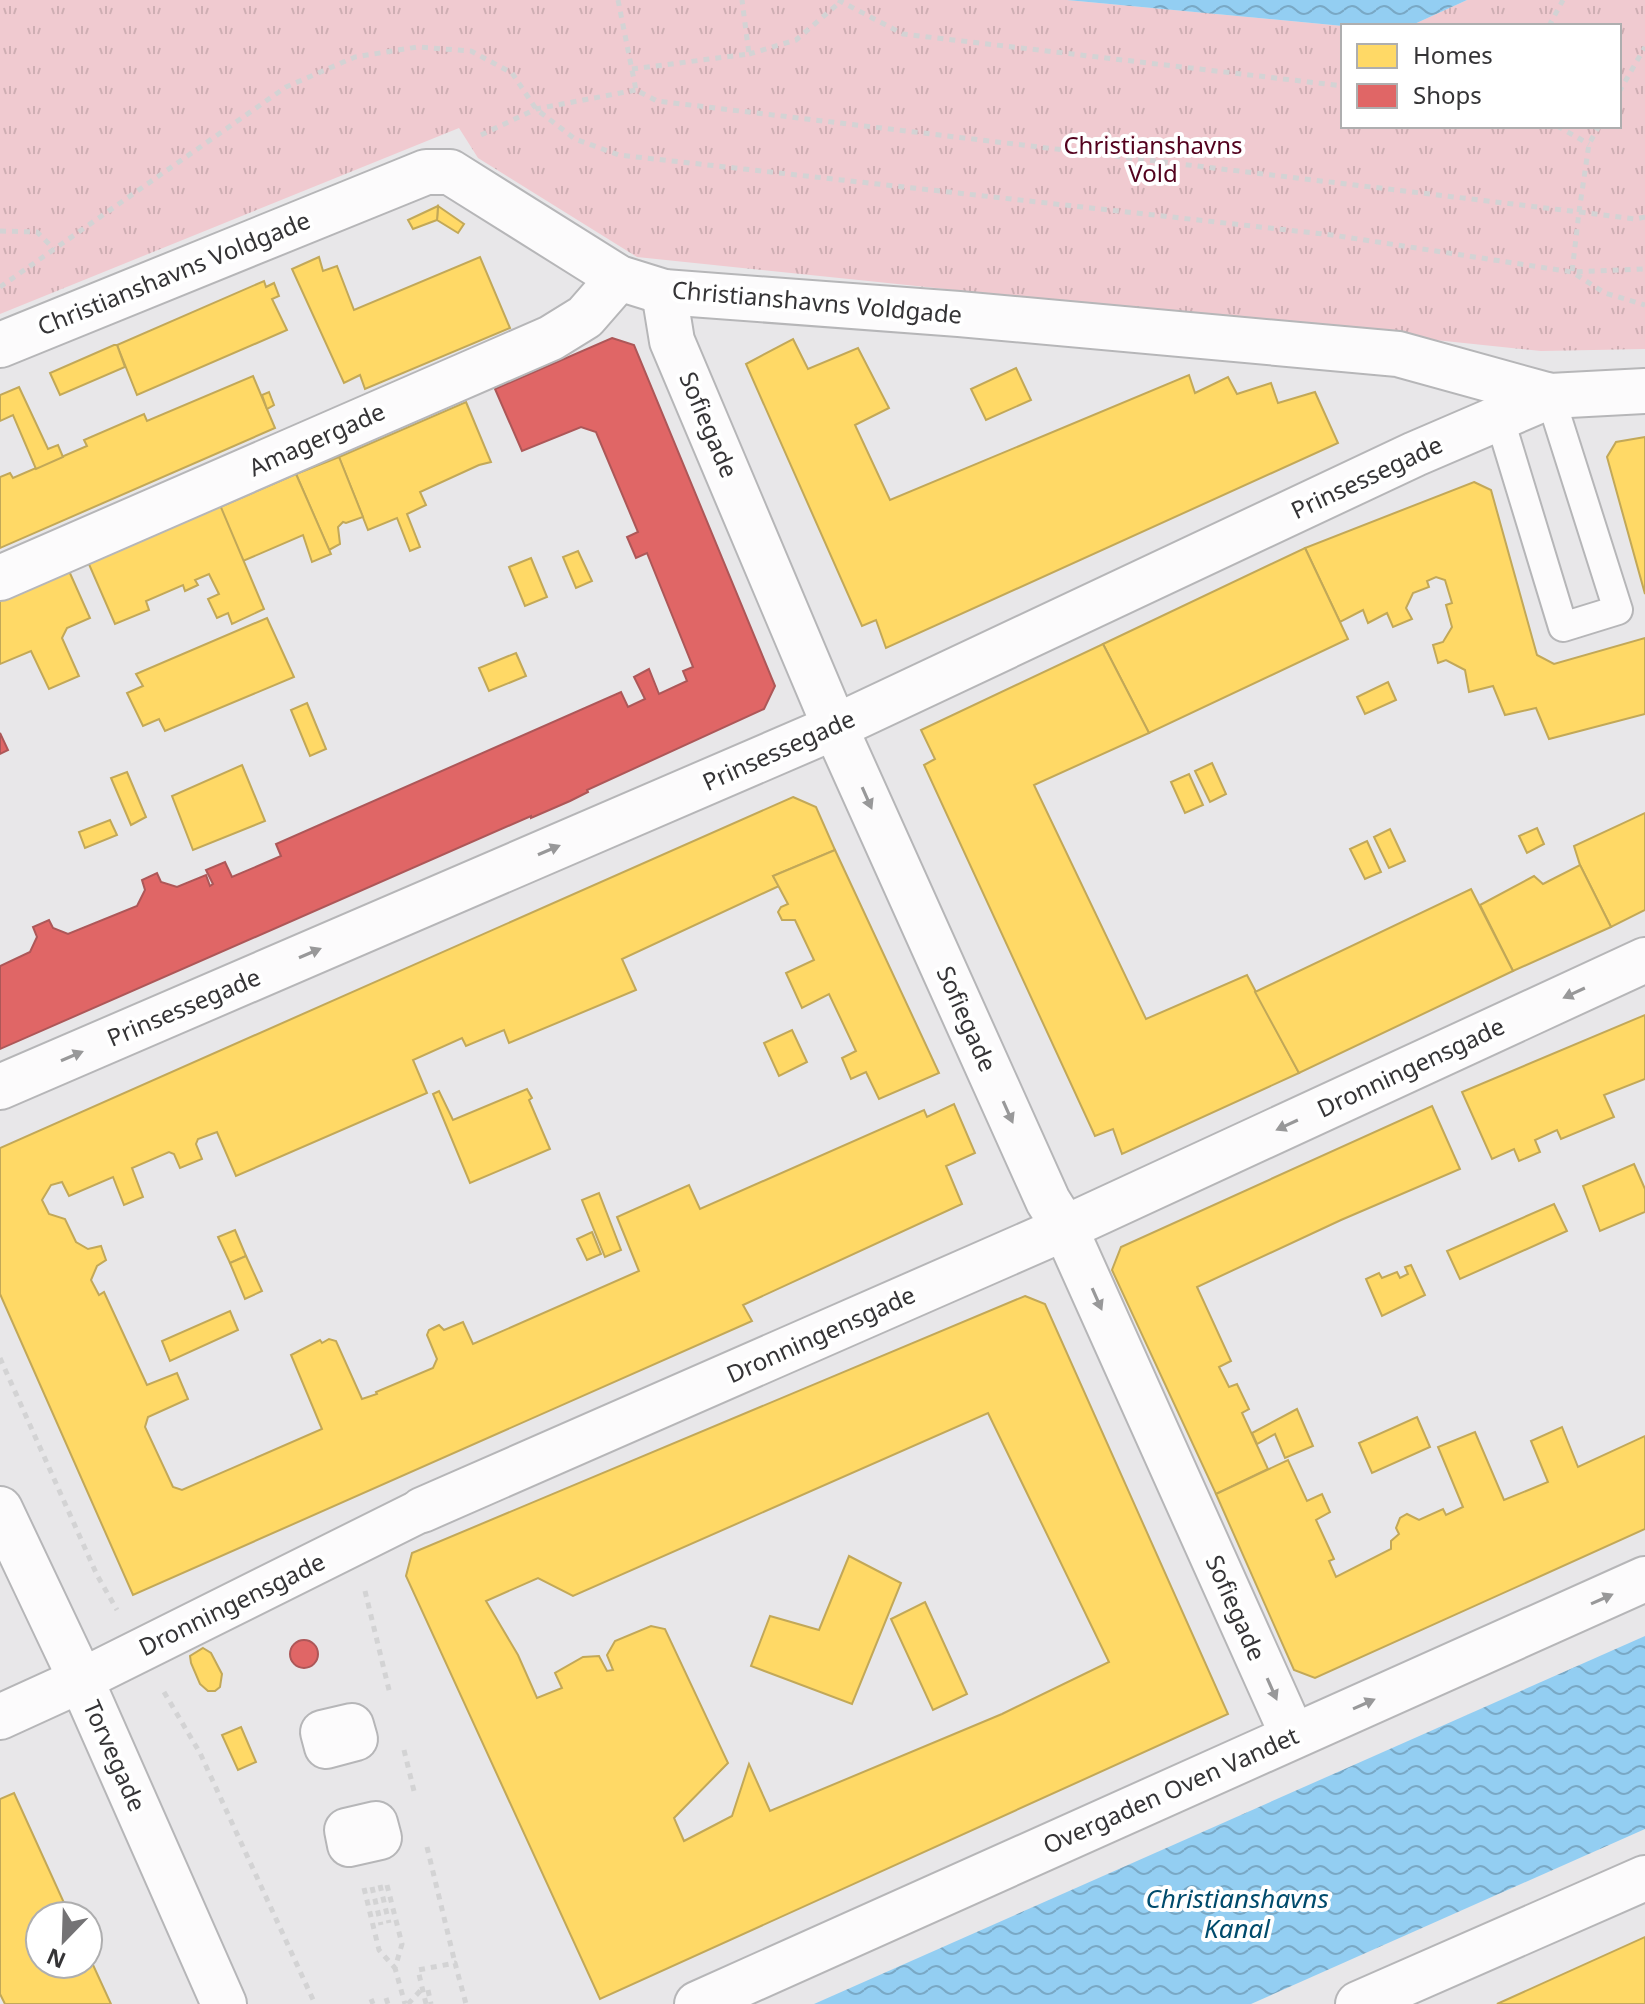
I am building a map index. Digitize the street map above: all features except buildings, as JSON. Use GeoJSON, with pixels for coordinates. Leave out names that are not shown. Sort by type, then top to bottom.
{"type":"FeatureCollection","features":[{"type":"Feature","properties":{"kind":"street","name":"Christianshavns Voldgade"},"geometry":{"type":"LineString","coordinates":[[0,345],[426,172],[450,172],[619,278],[664,292],[959,314],[1398,354],[1550,396],[1645,391]]}},
{"type":"Feature","properties":{"kind":"street","name":"Amagergade"},"geometry":{"type":"LineString","coordinates":[[0,578],[551,338],[585,317],[619,278]]}},
{"type":"Feature","properties":{"kind":"street","name":"Sofiegade"},"geometry":{"type":"LineString","coordinates":[[664,292],[672,341],[835,727],[1293,1736]]}},
{"type":"Feature","properties":{"kind":"street","name":"Prinsessegade"},"geometry":{"type":"LineString","coordinates":[[0,1087],[835,727],[1415,454],[1550,396]]}},
{"type":"Feature","properties":{"kind":"street","name":"Dronningensgade"},"geometry":{"type":"LineString","coordinates":[[0,1717],[81,1680],[422,1510],[1065,1228],[1645,960]]}},
{"type":"Feature","properties":{"kind":"street","name":"Torvegade"},"geometry":{"type":"LineString","coordinates":[[0,1509],[81,1680],[224,2004]]}},
{"type":"Feature","properties":{"kind":"street","name":"Overgaden Oven Vandet"},"geometry":{"type":"LineString","coordinates":[[697,2004],[1645,1579]]}},
{"type":"Feature","properties":{"kind":"street"},"geometry":{"type":"LineString","coordinates":[[1358,2004],[1423,1991],[1645,1878]]}},
{"type":"Feature","properties":{"kind":"lane"},"geometry":{"type":"LineString","coordinates":[[1499,417],[1563,627],[1618,610],[1550,396]]}},
{"type":"Feature","properties":{"kind":"path"},"geometry":{"type":"LineString","coordinates":[[618,0],[636,90]]}},
{"type":"Feature","properties":{"kind":"path"},"geometry":{"type":"LineString","coordinates":[[742,0],[749,54]]}},
{"type":"Feature","properties":{"kind":"path"},"geometry":{"type":"LineString","coordinates":[[1550,24],[1563,0]]}},
{"type":"Feature","properties":{"kind":"path"},"geometry":{"type":"LineString","coordinates":[[632,69],[749,54],[796,40],[839,1],[903,34],[1341,86]]}},
{"type":"Feature","properties":{"kind":"path"},"geometry":{"type":"LineString","coordinates":[[0,287],[286,87],[355,57],[417,47],[471,51],[512,73],[536,109],[575,139],[619,155],[1332,235],[1572,272],[1645,269]]}},
{"type":"Feature","properties":{"kind":"path"},"geometry":{"type":"LineString","coordinates":[[1621,89],[1645,47]]}},
{"type":"Feature","properties":{"kind":"path"},"geometry":{"type":"LineString","coordinates":[[536,109],[636,90],[657,101],[1635,219],[1645,217]]}},
{"type":"Feature","properties":{"kind":"path"},"geometry":{"type":"LineString","coordinates":[[1561,128],[1589,144]]}},
{"type":"Feature","properties":{"kind":"path"},"geometry":{"type":"LineString","coordinates":[[1572,272],[1589,144],[1598,128]]}},
{"type":"Feature","properties":{"kind":"path"},"geometry":{"type":"LineString","coordinates":[[0,231],[37,232],[54,249]]}},
{"type":"Feature","properties":{"kind":"path"},"geometry":{"type":"LineString","coordinates":[[1572,272],[1605,293],[1645,305]]}},
{"type":"Feature","properties":{"kind":"path"},"geometry":{"type":"LineString","coordinates":[[395,1968],[402,1944],[365,1841],[379,1950],[395,1968],[402,1995]]}},
{"type":"Feature","properties":{"kind":"path"},"geometry":{"type":"LineString","coordinates":[[428,2004],[418,1970],[455,1963],[466,2004]]}},
{"type":"Feature","properties":{"kind":"path"},"geometry":{"type":"LineString","coordinates":[[399,1984],[406,2004],[425,1990]]}},
{"type":"Feature","properties":{"kind":"green space","name":"Christianshavns Vold"},"geometry":{"type":"Polygon","coordinates":[[[0,0],[1067,0],[1341,26],[1341,128],[1621,128],[1621,24],[1414,24],[1467,0],[1645,0],[1645,349],[1541,351],[637,257],[478,158],[459,128],[0,314],[0,0]]]}},
{"type":"Feature","properties":{"kind":"water"},"geometry":{"type":"Polygon","coordinates":[[[1067,0],[1467,0],[1414,24],[1341,26],[1067,0]]]}},
{"type":"Feature","properties":{"kind":"water","name":"Christianshavns Kanal"},"geometry":{"type":"Polygon","coordinates":[[[1645,1636],[1645,1829],[1251,2004],[814,2004],[1645,1636]]]}}]}
